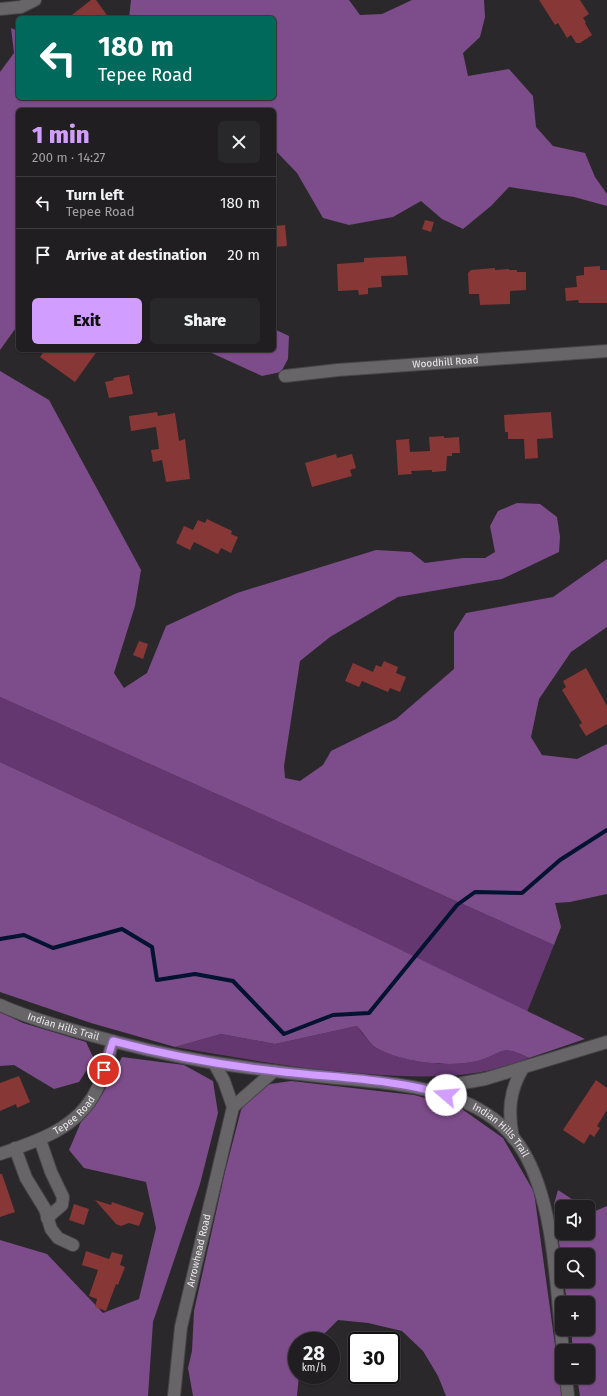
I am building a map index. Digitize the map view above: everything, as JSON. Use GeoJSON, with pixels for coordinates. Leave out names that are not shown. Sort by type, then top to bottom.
{"type":"FeatureCollection","features":[{"type":"Feature","properties":{"kind":"street"},"geometry":{"type":"LineString","coordinates":[[0,9],[21,7],[35,0]]}},
{"type":"Feature","properties":{"kind":"street","name":"Woodhill Road"},"geometry":{"type":"LineString","coordinates":[[285,376],[338,370],[607,351]]}},
{"type":"Feature","properties":{"kind":"street","name":"Indian Hills Trail"},"geometry":{"type":"LineString","coordinates":[[0,1005],[48,1023],[113,1041],[214,1063],[428,1089],[480,1110],[494,1120],[513,1138],[522,1150],[535,1178],[545,1209],[553,1258],[562,1344]]}},
{"type":"Feature","properties":{"kind":"street","name":"Tepee Road"},"geometry":{"type":"LineString","coordinates":[[0,1154],[40,1140],[68,1124],[91,1100],[100,1084],[113,1041]]}},
{"type":"Feature","properties":{"kind":"street"},"geometry":{"type":"LineString","coordinates":[[428,1089],[485,1079],[607,1042]]}},
{"type":"Feature","properties":{"kind":"street"},"geometry":{"type":"LineString","coordinates":[[214,1063],[224,1081],[233,1107],[274,1071]]}},
{"type":"Feature","properties":{"kind":"street"},"geometry":{"type":"LineString","coordinates":[[513,1138],[509,1119],[510,1099],[515,1082],[523,1068]]}},
{"type":"Feature","properties":{"kind":"street","name":"Arrowhead Road"},"geometry":{"type":"LineString","coordinates":[[174,1396],[181,1328],[233,1107]]}},
{"type":"Feature","properties":{"kind":"street"},"geometry":{"type":"LineString","coordinates":[[40,1140],[51,1172],[64,1197],[62,1205],[47,1218]]}},
{"type":"Feature","properties":{"kind":"street"},"geometry":{"type":"LineString","coordinates":[[15,1148],[26,1178],[45,1209],[51,1229],[58,1238],[73,1245]]}},
{"type":"Feature","properties":{"kind":"street"},"geometry":{"type":"LineString","coordinates":[[567,1384],[568,1396]]}},
{"type":"Feature","properties":{"kind":"shaded area"},"geometry":{"type":"Polygon","coordinates":[[[131,0],[349,0],[360,15],[382,14],[412,0],[484,0],[485,17],[480,37],[463,53],[468,76],[509,69],[533,96],[536,127],[553,146],[585,153],[595,177],[607,194],[607,206],[574,197],[509,187],[491,206],[463,229],[442,219],[421,201],[393,217],[349,225],[323,218],[297,173],[276,151],[276,108],[16,108],[16,328],[0,350],[0,72],[14,53],[11,28],[16,30],[16,100],[276,100],[276,16],[129,16],[131,0]]]}},
{"type":"Feature","properties":{"kind":"shaded area"},"geometry":{"type":"Polygon","coordinates":[[[276,330],[289,336],[288,359],[281,372],[262,376],[209,352],[276,352],[276,330]]]}},
{"type":"Feature","properties":{"kind":"shaded area"},"geometry":{"type":"Polygon","coordinates":[[[0,371],[49,400],[141,570],[135,606],[114,673],[124,688],[147,673],[166,626],[237,593],[376,550],[411,552],[425,563],[463,558],[485,558],[495,552],[490,526],[498,511],[517,503],[540,504],[557,517],[560,537],[559,552],[502,579],[398,597],[330,637],[300,661],[284,766],[285,778],[300,781],[323,765],[331,751],[396,719],[454,669],[454,632],[466,613],[553,597],[607,559],[607,627],[571,652],[539,699],[531,737],[542,755],[577,759],[607,744],[607,894],[570,902],[555,903],[561,927],[554,945],[0,697],[0,371]]]}},
{"type":"Feature","properties":{"kind":"shaded area"},"geometry":{"type":"Polygon","coordinates":[[[0,697],[554,945],[527,1012],[308,905],[0,762],[0,697]]]}},
{"type":"Feature","properties":{"kind":"shaded area"},"geometry":{"type":"Polygon","coordinates":[[[0,762],[308,905],[585,1039],[529,1058],[512,1051],[502,1051],[477,1061],[453,1064],[439,1064],[410,1060],[385,1052],[372,1045],[357,1026],[275,1044],[221,1034],[175,1047],[91,1023],[0,992],[0,762]]]}},
{"type":"Feature","properties":{"kind":"shaded area"},"geometry":{"type":"Polygon","coordinates":[[[0,1012],[23,1023],[86,1042],[94,1059],[79,1082],[54,1089],[14,1065],[0,1066],[0,1012]]]}},
{"type":"Feature","properties":{"kind":"shaded area"},"geometry":{"type":"Polygon","coordinates":[[[357,1026],[375,1047],[385,1052],[411,1060],[439,1064],[466,1063],[486,1058],[502,1051],[512,1051],[529,1058],[510,1065],[470,1074],[450,1076],[409,1076],[319,1070],[175,1047],[221,1034],[275,1044],[357,1026]]]}},
{"type":"Feature","properties":{"kind":"shaded area"},"geometry":{"type":"Polygon","coordinates":[[[122,1057],[184,1065],[213,1081],[218,1113],[200,1184],[153,1322],[148,1396],[0,1396],[0,1240],[47,1254],[103,1313],[139,1299],[156,1228],[146,1182],[84,1168],[69,1150],[81,1122],[102,1095],[122,1057]]]}},
{"type":"Feature","properties":{"kind":"shaded area"},"geometry":{"type":"Polygon","coordinates":[[[291,1081],[414,1095],[459,1107],[503,1138],[534,1192],[555,1345],[555,1384],[560,1384],[562,1396],[446,1396],[438,1376],[423,1351],[402,1331],[368,1323],[338,1320],[326,1332],[288,1332],[288,1384],[298,1384],[297,1396],[193,1396],[188,1368],[192,1351],[194,1311],[225,1172],[241,1110],[250,1097],[270,1084],[291,1081]]]}},
{"type":"Feature","properties":{"kind":"shaded area"},"geometry":{"type":"Polygon","coordinates":[[[558,1190],[573,1200],[555,1200],[558,1190]]]}},
{"type":"Feature","properties":{"kind":"shaded area"},"geometry":{"type":"Polygon","coordinates":[[[607,1206],[607,1396],[580,1396],[578,1384],[595,1384],[595,1344],[572,1344],[572,1336],[595,1336],[595,1296],[566,1296],[565,1288],[595,1288],[595,1248],[560,1248],[559,1240],[595,1240],[595,1211],[607,1206]]]}},
{"type":"Feature","properties":{"kind":"building"},"geometry":{"type":"Polygon","coordinates":[[[91,0],[96,0],[108,16],[71,16],[91,0]]]}},
{"type":"Feature","properties":{"kind":"building"},"geometry":{"type":"Polygon","coordinates":[[[539,0],[580,0],[589,14],[583,18],[592,35],[580,43],[576,43],[571,35],[567,38],[558,23],[555,25],[539,0]]]}},
{"type":"Feature","properties":{"kind":"building"},"geometry":{"type":"Polygon","coordinates":[[[425,220],[434,222],[431,232],[422,229],[425,220]]]}},
{"type":"Feature","properties":{"kind":"building"},"geometry":{"type":"Polygon","coordinates":[[[285,225],[287,246],[276,247],[276,226],[285,225]]]}},
{"type":"Feature","properties":{"kind":"building"},"geometry":{"type":"Polygon","coordinates":[[[406,256],[408,275],[381,276],[382,287],[368,288],[368,294],[359,295],[358,290],[338,291],[337,264],[364,262],[364,258],[406,256]]]}},
{"type":"Feature","properties":{"kind":"building"},"geometry":{"type":"Polygon","coordinates":[[[600,266],[600,270],[607,270],[607,303],[579,303],[578,300],[566,301],[565,288],[577,287],[576,276],[584,275],[584,267],[600,266]]]}},
{"type":"Feature","properties":{"kind":"building"},"geometry":{"type":"Polygon","coordinates":[[[495,268],[495,270],[509,269],[517,270],[517,272],[526,272],[526,290],[510,291],[510,304],[480,305],[479,294],[469,294],[468,273],[471,270],[495,268]]]}},
{"type":"Feature","properties":{"kind":"building"},"geometry":{"type":"Polygon","coordinates":[[[44,352],[97,352],[75,382],[40,357],[44,352]]]}},
{"type":"Feature","properties":{"kind":"building"},"geometry":{"type":"Polygon","coordinates":[[[129,375],[133,394],[109,398],[105,382],[114,380],[113,378],[129,375]]]}},
{"type":"Feature","properties":{"kind":"building"},"geometry":{"type":"Polygon","coordinates":[[[157,412],[158,416],[175,413],[179,441],[185,439],[190,479],[166,482],[162,460],[153,462],[151,450],[159,449],[156,427],[131,431],[129,416],[157,412]]]}},
{"type":"Feature","properties":{"kind":"building"},"geometry":{"type":"Polygon","coordinates":[[[551,412],[553,438],[537,439],[538,458],[525,459],[524,439],[508,439],[508,432],[505,432],[504,415],[551,412]]]}},
{"type":"Feature","properties":{"kind":"building"},"geometry":{"type":"Polygon","coordinates":[[[444,436],[444,438],[459,437],[460,453],[452,453],[452,456],[447,456],[446,471],[411,471],[412,474],[398,475],[396,440],[409,439],[410,452],[430,451],[429,437],[444,436]]]}},
{"type":"Feature","properties":{"kind":"building"},"geometry":{"type":"Polygon","coordinates":[[[336,454],[337,458],[352,454],[356,468],[350,470],[352,476],[312,487],[305,463],[336,454]]]}},
{"type":"Feature","properties":{"kind":"building"},"geometry":{"type":"Polygon","coordinates":[[[207,519],[232,531],[231,534],[238,537],[231,553],[221,548],[218,554],[194,542],[190,550],[176,543],[184,526],[193,530],[198,520],[205,523],[207,519]]]}},
{"type":"Feature","properties":{"kind":"building"},"geometry":{"type":"Polygon","coordinates":[[[139,641],[148,644],[143,659],[133,655],[139,641]]]}},
{"type":"Feature","properties":{"kind":"building"},"geometry":{"type":"Polygon","coordinates":[[[384,661],[398,667],[396,673],[406,677],[400,692],[390,688],[388,692],[362,681],[359,687],[345,681],[353,663],[373,672],[376,665],[381,667],[384,661]]]}},
{"type":"Feature","properties":{"kind":"building"},"geometry":{"type":"Polygon","coordinates":[[[586,668],[607,706],[607,724],[586,736],[579,725],[582,723],[562,690],[566,687],[563,681],[586,668]]]}},
{"type":"Feature","properties":{"kind":"building"},"geometry":{"type":"Polygon","coordinates":[[[19,1076],[30,1102],[17,1108],[16,1104],[0,1111],[0,1083],[19,1076]]]}},
{"type":"Feature","properties":{"kind":"building"},"geometry":{"type":"Polygon","coordinates":[[[596,1080],[607,1088],[607,1110],[597,1126],[600,1128],[594,1137],[590,1134],[584,1144],[563,1130],[596,1080]]]}},
{"type":"Feature","properties":{"kind":"building"},"geometry":{"type":"Polygon","coordinates":[[[0,1174],[2,1174],[15,1212],[0,1217],[0,1174]]]}},
{"type":"Feature","properties":{"kind":"building"},"geometry":{"type":"Polygon","coordinates":[[[95,1200],[111,1205],[112,1202],[144,1213],[139,1226],[129,1223],[121,1226],[116,1224],[95,1200]]]}},
{"type":"Feature","properties":{"kind":"building"},"geometry":{"type":"Polygon","coordinates":[[[74,1204],[89,1209],[84,1225],[69,1220],[74,1204]]]}},
{"type":"Feature","properties":{"kind":"building"},"geometry":{"type":"Polygon","coordinates":[[[86,1251],[109,1259],[112,1252],[123,1255],[120,1265],[125,1267],[118,1285],[116,1284],[106,1311],[95,1307],[97,1299],[89,1296],[98,1270],[82,1265],[86,1251]]]}},
{"type":"Feature","properties":{"kind":"waterway"},"geometry":{"type":"LineString","coordinates":[[0,939],[24,935],[53,948],[122,929],[152,947],[157,980],[195,974],[233,981],[284,1034],[333,1015],[369,1013],[457,905],[475,892],[522,893],[560,860],[607,830]]}},
{"type":"Feature","properties":{"kind":"route"},"geometry":{"type":"LineString","coordinates":[[104,1070],[113,1041],[138,1048],[208,1062],[274,1071],[413,1086],[446,1095]]}}]}
